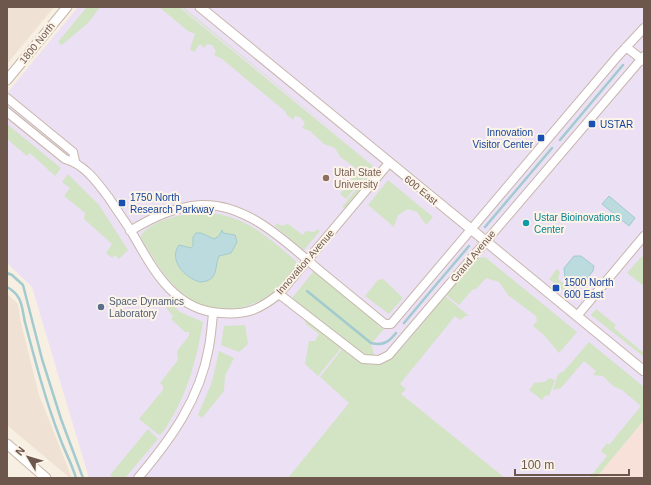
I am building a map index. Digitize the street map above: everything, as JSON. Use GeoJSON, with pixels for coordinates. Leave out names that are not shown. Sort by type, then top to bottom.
{"type":"FeatureCollection","features":[{"type":"Feature","properties":{"kind":"street","name":"1800 North"},"geometry":{"type":"LineString","coordinates":[[7,80],[66,7]]}},
{"type":"Feature","properties":{"kind":"street","name":"600 East"},"geometry":{"type":"LineString","coordinates":[[200,7],[644,371]]}},
{"type":"Feature","properties":{"kind":"street","name":"Grand Avenue"},"geometry":{"type":"LineString","coordinates":[[308,260],[388,325],[394,321],[626,47],[644,28]]}},
{"type":"Feature","properties":{"kind":"street"},"geometry":{"type":"LineString","coordinates":[[626,47],[643,59]]}},
{"type":"Feature","properties":{"kind":"street","name":"Grand Avenue"},"geometry":{"type":"LineString","coordinates":[[279,294],[358,356],[368,360],[379,360],[389,356],[643,59]]}},
{"type":"Feature","properties":{"kind":"street"},"geometry":{"type":"LineString","coordinates":[[7,98],[73,152],[75,162],[64,159],[7,112]]}},
{"type":"Feature","properties":{"kind":"street","name":"Innovation Avenue"},"geometry":{"type":"LineString","coordinates":[[75,162],[92,176],[101,188],[162,282],[177,296],[191,305],[213,313],[247,313],[264,306],[279,294],[389,163]]}},
{"type":"Feature","properties":{"kind":"street"},"geometry":{"type":"LineString","coordinates":[[130,231],[155,216],[176,208],[202,205],[229,209],[262,224],[308,260]]}},
{"type":"Feature","properties":{"kind":"street"},"geometry":{"type":"LineString","coordinates":[[577,316],[644,236]]}},
{"type":"Feature","properties":{"kind":"street"},"geometry":{"type":"LineString","coordinates":[[138,478],[167,444],[193,399],[204,371],[210,346],[213,313]]}},
{"type":"Feature","properties":{"kind":"street"},"geometry":{"type":"LineString","coordinates":[[7,444],[46,478]]}},
{"type":"Feature","properties":{"kind":"shaded area"},"geometry":{"type":"Polygon","coordinates":[[[7,7],[54,7],[7,64],[7,7]]]}},
{"type":"Feature","properties":{"kind":"shaded area","name":"Utah State University"},"geometry":{"type":"Polygon","coordinates":[[[78,7],[644,7],[644,420],[596,478],[89,478],[32,287],[7,263],[7,93],[78,7]]]}},
{"type":"Feature","properties":{"kind":"shaded area"},"geometry":{"type":"Polygon","coordinates":[[[7,294],[18,304],[21,323],[39,395],[72,478],[70,478],[7,425],[7,294]]]}},
{"type":"Feature","properties":{"kind":"shaded area"},"geometry":{"type":"Polygon","coordinates":[[[644,420],[644,478],[596,478],[644,420]]]}},
{"type":"Feature","properties":{"kind":"green space"},"geometry":{"type":"Polygon","coordinates":[[[87,7],[100,7],[89,22],[62,45],[58,42],[87,7]]]}},
{"type":"Feature","properties":{"kind":"green space"},"geometry":{"type":"Polygon","coordinates":[[[159,7],[179,7],[373,166],[346,199],[340,194],[352,178],[358,173],[357,169],[340,157],[335,148],[324,144],[310,131],[302,128],[305,123],[300,117],[295,116],[293,120],[286,114],[286,112],[222,59],[214,55],[216,51],[212,45],[207,44],[204,48],[200,44],[194,52],[190,49],[195,34],[188,31],[159,7]]]}},
{"type":"Feature","properties":{"kind":"green space"},"geometry":{"type":"Polygon","coordinates":[[[181,7],[183,7],[355,149],[181,7]]]}},
{"type":"Feature","properties":{"kind":"green space"},"geometry":{"type":"Polygon","coordinates":[[[7,124],[61,168],[55,176],[30,153],[27,156],[7,139],[7,124]]]}},
{"type":"Feature","properties":{"kind":"green space"},"geometry":{"type":"Polygon","coordinates":[[[374,167],[375,171],[345,208],[342,207],[374,167]]]}},
{"type":"Feature","properties":{"kind":"green space"},"geometry":{"type":"Polygon","coordinates":[[[68,174],[99,205],[128,250],[119,259],[115,255],[112,258],[106,253],[112,244],[84,219],[85,213],[64,196],[70,188],[62,182],[68,174]]]}},
{"type":"Feature","properties":{"kind":"green space"},"geometry":{"type":"Polygon","coordinates":[[[388,180],[433,217],[426,225],[417,212],[408,209],[398,215],[394,227],[368,205],[388,180]]]}},
{"type":"Feature","properties":{"kind":"green space"},"geometry":{"type":"Polygon","coordinates":[[[204,212],[219,214],[244,222],[265,235],[296,261],[296,265],[289,277],[270,295],[247,306],[234,309],[209,307],[187,297],[164,274],[141,238],[141,235],[147,229],[170,218],[204,212]]]}},
{"type":"Feature","properties":{"kind":"green space"},"geometry":{"type":"Polygon","coordinates":[[[277,223],[281,226],[288,224],[303,235],[306,231],[314,232],[317,229],[320,231],[304,250],[275,226],[277,223]]]}},
{"type":"Feature","properties":{"kind":"green space"},"geometry":{"type":"Polygon","coordinates":[[[642,256],[644,258],[644,286],[627,273],[642,256]]]}},
{"type":"Feature","properties":{"kind":"green space"},"geometry":{"type":"Polygon","coordinates":[[[485,257],[577,332],[559,353],[544,335],[533,326],[537,321],[536,316],[508,295],[499,282],[486,278],[475,290],[473,289],[459,305],[446,295],[474,262],[479,258],[485,257]]]}},
{"type":"Feature","properties":{"kind":"green space"},"geometry":{"type":"Polygon","coordinates":[[[557,269],[560,272],[558,279],[575,293],[579,291],[581,293],[575,300],[549,279],[557,269]]]}},
{"type":"Feature","properties":{"kind":"green space"},"geometry":{"type":"Polygon","coordinates":[[[314,271],[376,321],[378,326],[384,329],[371,344],[375,357],[359,352],[292,298],[314,271]]]}},
{"type":"Feature","properties":{"kind":"green space"},"geometry":{"type":"Polygon","coordinates":[[[383,279],[403,298],[389,314],[365,296],[378,280],[383,279]]]}},
{"type":"Feature","properties":{"kind":"green space"},"geometry":{"type":"Polygon","coordinates":[[[445,296],[469,316],[465,316],[460,320],[455,316],[400,384],[406,389],[401,394],[505,478],[288,478],[349,403],[320,377],[342,349],[353,358],[363,363],[372,365],[389,359],[405,345],[445,296]]]}},
{"type":"Feature","properties":{"kind":"green space"},"geometry":{"type":"Polygon","coordinates":[[[166,300],[180,312],[203,322],[195,360],[187,385],[177,409],[164,431],[159,435],[139,419],[163,390],[163,386],[160,383],[178,360],[177,351],[189,336],[189,332],[185,332],[171,319],[173,316],[163,304],[166,300]]]}},
{"type":"Feature","properties":{"kind":"green space"},"geometry":{"type":"Polygon","coordinates":[[[596,309],[616,325],[614,328],[644,353],[644,357],[591,315],[596,309]]]}},
{"type":"Feature","properties":{"kind":"green space"},"geometry":{"type":"Polygon","coordinates":[[[304,318],[341,348],[318,376],[305,364],[309,341],[315,341],[319,334],[306,324],[304,318]]]}},
{"type":"Feature","properties":{"kind":"green space"},"geometry":{"type":"Polygon","coordinates":[[[245,325],[248,344],[239,352],[221,345],[224,326],[245,325]]]}},
{"type":"Feature","properties":{"kind":"green space"},"geometry":{"type":"Polygon","coordinates":[[[589,342],[644,387],[644,420],[596,478],[589,478],[607,456],[601,451],[607,443],[609,445],[641,406],[622,390],[613,386],[603,376],[593,375],[596,371],[584,361],[561,388],[553,390],[558,374],[564,371],[589,342]]]}},
{"type":"Feature","properties":{"kind":"green space"},"geometry":{"type":"Polygon","coordinates":[[[219,351],[234,358],[225,376],[224,391],[202,418],[198,415],[212,382],[219,351]]]}},
{"type":"Feature","properties":{"kind":"green space"},"geometry":{"type":"Polygon","coordinates":[[[550,378],[555,380],[549,396],[546,395],[542,400],[529,390],[534,383],[544,382],[550,378]]]}},
{"type":"Feature","properties":{"kind":"green space"},"geometry":{"type":"Polygon","coordinates":[[[148,429],[158,439],[125,478],[114,478],[110,475],[148,429]]]}},
{"type":"Feature","properties":{"kind":"water"},"geometry":{"type":"Polygon","coordinates":[[[609,196],[635,218],[629,226],[602,204],[609,196]]]}},
{"type":"Feature","properties":{"kind":"water"},"geometry":{"type":"Polygon","coordinates":[[[222,230],[223,233],[235,235],[237,242],[231,253],[219,256],[215,273],[210,279],[200,282],[189,277],[180,268],[177,262],[176,251],[179,245],[191,248],[193,246],[193,237],[196,233],[201,233],[214,239],[219,236],[222,230]]]}},
{"type":"Feature","properties":{"kind":"water"},"geometry":{"type":"Polygon","coordinates":[[[574,256],[581,256],[594,266],[593,271],[581,286],[575,287],[565,279],[564,268],[574,256]]]}},
{"type":"Feature","properties":{"kind":"waterway"},"geometry":{"type":"LineString","coordinates":[[560,140],[623,65]]}},
{"type":"Feature","properties":{"kind":"waterway"},"geometry":{"type":"LineString","coordinates":[[485,227],[552,148]]}},
{"type":"Feature","properties":{"kind":"waterway"},"geometry":{"type":"LineString","coordinates":[[441,279],[469,246]]}},
{"type":"Feature","properties":{"kind":"waterway"},"geometry":{"type":"LineString","coordinates":[[7,273],[12,275],[23,285],[42,359],[61,419],[83,478]]}},
{"type":"Feature","properties":{"kind":"waterway"},"geometry":{"type":"LineString","coordinates":[[404,323],[440,280]]}},
{"type":"Feature","properties":{"kind":"waterway"},"geometry":{"type":"LineString","coordinates":[[7,287],[13,291],[20,300],[37,369],[55,424],[76,478]]}},
{"type":"Feature","properties":{"kind":"waterway"},"geometry":{"type":"LineString","coordinates":[[307,291],[371,343],[382,344],[391,339],[396,333]]}},
{"type":"Feature","properties":{"kind":"place","name":"USTAR"},"geometry":{"type":"Point","coordinates":[592,124]}},
{"type":"Feature","properties":{"kind":"place","name":"Innovation Visitor Center"},"geometry":{"type":"Point","coordinates":[541,138]}},
{"type":"Feature","properties":{"kind":"place","name":"Utah State University"},"geometry":{"type":"Point","coordinates":[326,178]}},
{"type":"Feature","properties":{"kind":"place","name":"1750 North Research Parkway"},"geometry":{"type":"Point","coordinates":[122,203]}},
{"type":"Feature","properties":{"kind":"place","name":"Ustar Bioinovations Center"},"geometry":{"type":"Point","coordinates":[526,223]}},
{"type":"Feature","properties":{"kind":"place","name":"1500 North 600 East"},"geometry":{"type":"Point","coordinates":[556,288]}},
{"type":"Feature","properties":{"kind":"place","name":"Space Dynamics Laboratory"},"geometry":{"type":"Point","coordinates":[101,307]}}]}
